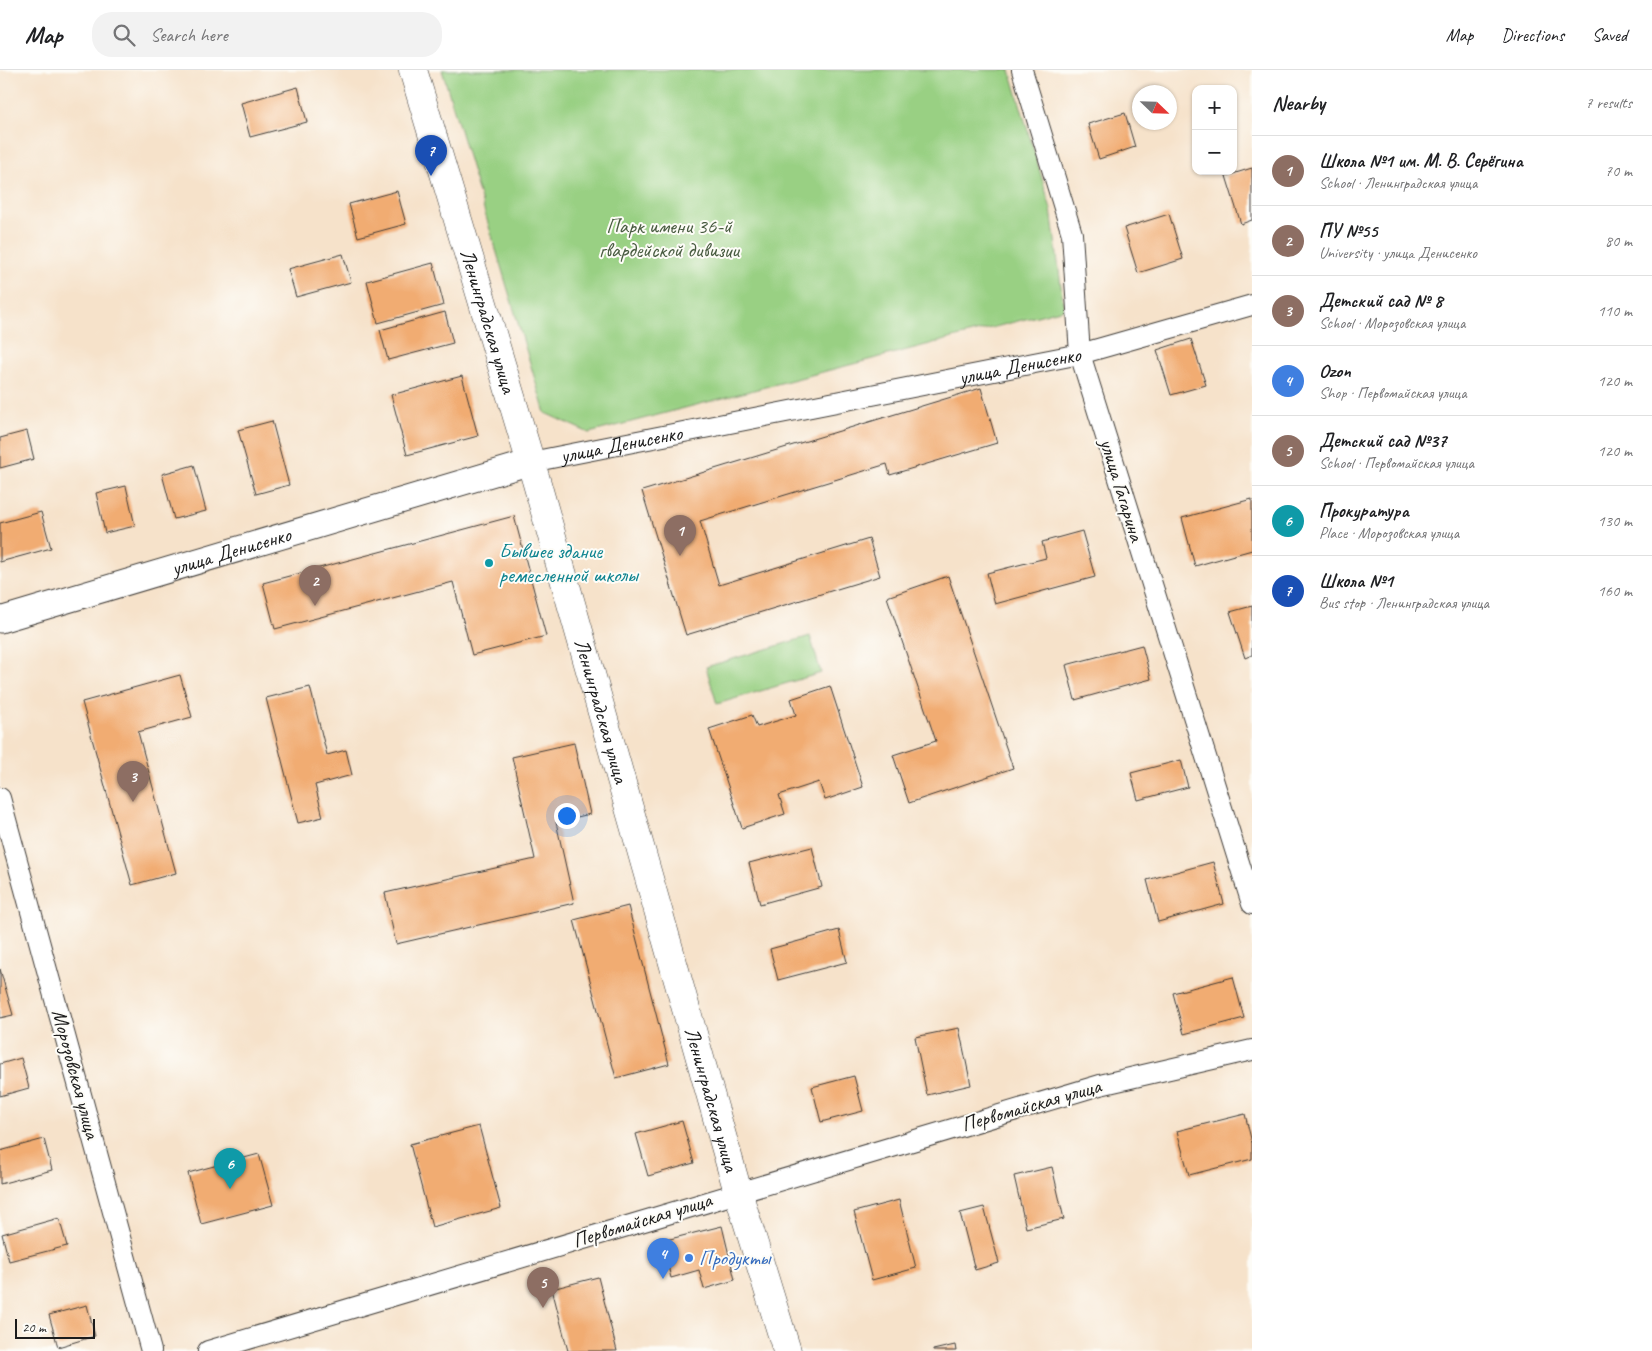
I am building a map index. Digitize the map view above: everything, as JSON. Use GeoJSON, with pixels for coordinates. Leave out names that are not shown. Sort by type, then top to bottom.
{"type":"FeatureCollection","features":[{"type":"Feature","properties":{"kind":"main road","name":"Ленинградская улица"},"geometry":{"type":"LineString","coordinates":[[413,70],[531,462],[738,1192],[787,1351]]}},
{"type":"Feature","properties":{"kind":"street","name":"улица Гагарина"},"geometry":{"type":"LineString","coordinates":[[1022,70],[1072,234],[1080,354],[1252,904]]}},
{"type":"Feature","properties":{"kind":"street","name":"улица Денисенко"},"geometry":{"type":"LineString","coordinates":[[0,620],[531,462],[1080,354],[1252,305]]}},
{"type":"Feature","properties":{"kind":"street","name":"Морозовская улица"},"geometry":{"type":"LineString","coordinates":[[0,798],[151,1351]]}},
{"type":"Feature","properties":{"kind":"street","name":"Первомайская улица"},"geometry":{"type":"LineString","coordinates":[[208,1351],[1100,1085],[1252,1050]]}},
{"type":"Feature","properties":{"kind":"green space","name":"Парк имени 36-й гвардейской дивизии"},"geometry":{"type":"Polygon","coordinates":[[[442,70],[1010,70],[1051,209],[1064,309],[589,433],[545,413],[442,70]]]}},
{"type":"Feature","properties":{"kind":"green space"},"geometry":{"type":"Polygon","coordinates":[[[810,636],[821,673],[717,704],[706,667],[810,636]]]}},
{"type":"Feature","properties":{"kind":"building"},"geometry":{"type":"Polygon","coordinates":[[[298,87],[307,122],[250,137],[241,103],[298,87]]]}},
{"type":"Feature","properties":{"kind":"building"},"geometry":{"type":"Polygon","coordinates":[[[1125,113],[1135,147],[1099,159],[1088,124],[1125,113]]]}},
{"type":"Feature","properties":{"kind":"building"},"geometry":{"type":"Polygon","coordinates":[[[1252,168],[1252,220],[1241,224],[1226,176],[1237,175],[1237,173],[1252,168]]]}},
{"type":"Feature","properties":{"kind":"building"},"geometry":{"type":"Polygon","coordinates":[[[397,191],[406,224],[358,237],[349,204],[397,191]]]}},
{"type":"Feature","properties":{"kind":"building"},"geometry":{"type":"Polygon","coordinates":[[[1169,214],[1183,259],[1138,273],[1124,228],[1169,214]]]}},
{"type":"Feature","properties":{"kind":"building"},"geometry":{"type":"Polygon","coordinates":[[[343,254],[351,282],[296,297],[288,269],[343,254]]]}},
{"type":"Feature","properties":{"kind":"building"},"geometry":{"type":"Polygon","coordinates":[[[433,263],[444,305],[378,323],[367,281],[433,263]]]}},
{"type":"Feature","properties":{"kind":"building"},"geometry":{"type":"Polygon","coordinates":[[[445,312],[453,343],[388,360],[380,330],[445,312]]]}},
{"type":"Feature","properties":{"kind":"building"},"geometry":{"type":"Polygon","coordinates":[[[1191,339],[1206,385],[1171,395],[1157,350],[1191,339]]]}},
{"type":"Feature","properties":{"kind":"building"},"geometry":{"type":"Polygon","coordinates":[[[462,376],[478,436],[407,455],[391,395],[462,376]]]}},
{"type":"Feature","properties":{"kind":"building"},"geometry":{"type":"Polygon","coordinates":[[[981,388],[997,443],[890,475],[887,464],[700,521],[719,585],[869,539],[880,576],[686,635],[642,491],[981,388]]]}},
{"type":"Feature","properties":{"kind":"building"},"geometry":{"type":"Polygon","coordinates":[[[272,421],[289,485],[256,494],[238,430],[272,421]]]}},
{"type":"Feature","properties":{"kind":"building"},"geometry":{"type":"Polygon","coordinates":[[[27,431],[34,459],[0,468],[0,438],[27,431]]]}},
{"type":"Feature","properties":{"kind":"building"},"geometry":{"type":"Polygon","coordinates":[[[194,465],[206,511],[174,519],[162,474],[194,465]]]}},
{"type":"Feature","properties":{"kind":"building"},"geometry":{"type":"Polygon","coordinates":[[[126,486],[135,526],[105,533],[96,493],[126,486]]]}},
{"type":"Feature","properties":{"kind":"building"},"geometry":{"type":"Polygon","coordinates":[[[1252,499],[1252,550],[1195,566],[1182,518],[1252,499]]]}},
{"type":"Feature","properties":{"kind":"building"},"geometry":{"type":"Polygon","coordinates":[[[41,512],[51,548],[0,562],[0,523],[41,512]]]}},
{"type":"Feature","properties":{"kind":"building"},"geometry":{"type":"Polygon","coordinates":[[[514,516],[546,636],[472,655],[453,582],[275,629],[263,583],[514,516]]]}},
{"type":"Feature","properties":{"kind":"building"},"geometry":{"type":"Polygon","coordinates":[[[1082,531],[1095,577],[995,604],[987,573],[1046,558],[1042,542],[1082,531]]]}},
{"type":"Feature","properties":{"kind":"building"},"geometry":{"type":"Polygon","coordinates":[[[948,576],[1013,768],[909,803],[893,755],[936,741],[887,597],[948,576]]]}},
{"type":"Feature","properties":{"kind":"building"},"geometry":{"type":"Polygon","coordinates":[[[1252,606],[1252,655],[1245,658],[1230,612],[1252,606]]]}},
{"type":"Feature","properties":{"kind":"building"},"geometry":{"type":"Polygon","coordinates":[[[1142,645],[1151,679],[1075,700],[1066,665],[1142,645]]]}},
{"type":"Feature","properties":{"kind":"building"},"geometry":{"type":"Polygon","coordinates":[[[180,675],[192,717],[138,732],[176,873],[132,885],[82,702],[180,675]]]}},
{"type":"Feature","properties":{"kind":"building"},"geometry":{"type":"Polygon","coordinates":[[[830,686],[863,787],[825,800],[819,782],[779,795],[785,814],[742,828],[709,729],[752,715],[757,727],[796,715],[791,699],[830,686]]]}},
{"type":"Feature","properties":{"kind":"building"},"geometry":{"type":"Polygon","coordinates":[[[310,687],[327,755],[346,750],[352,775],[315,785],[323,817],[298,823],[266,698],[310,687]]]}},
{"type":"Feature","properties":{"kind":"building"},"geometry":{"type":"Polygon","coordinates":[[[574,743],[590,814],[556,822],[574,903],[396,944],[385,893],[535,859],[512,757],[574,743]]]}},
{"type":"Feature","properties":{"kind":"building"},"geometry":{"type":"Polygon","coordinates":[[[1181,760],[1188,787],[1138,800],[1131,773],[1181,760]]]}},
{"type":"Feature","properties":{"kind":"building"},"geometry":{"type":"Polygon","coordinates":[[[812,847],[822,887],[760,904],[749,863],[812,847]]]}},
{"type":"Feature","properties":{"kind":"building"},"geometry":{"type":"Polygon","coordinates":[[[1213,862],[1224,904],[1158,922],[1147,880],[1213,862]]]}},
{"type":"Feature","properties":{"kind":"building"},"geometry":{"type":"Polygon","coordinates":[[[628,906],[669,1064],[616,1078],[574,920],[628,906]]]}},
{"type":"Feature","properties":{"kind":"building"},"geometry":{"type":"Polygon","coordinates":[[[839,930],[847,962],[778,980],[770,949],[839,930]]]}},
{"type":"Feature","properties":{"kind":"building"},"geometry":{"type":"Polygon","coordinates":[[[0,969],[13,1015],[0,1018],[0,969]]]}},
{"type":"Feature","properties":{"kind":"building"},"geometry":{"type":"Polygon","coordinates":[[[1233,977],[1244,1018],[1184,1034],[1173,993],[1233,977]]]}},
{"type":"Feature","properties":{"kind":"building"},"geometry":{"type":"Polygon","coordinates":[[[959,1028],[971,1085],[927,1095],[915,1037],[959,1028]]]}},
{"type":"Feature","properties":{"kind":"building"},"geometry":{"type":"Polygon","coordinates":[[[21,1058],[29,1088],[0,1096],[0,1064],[21,1058]]]}},
{"type":"Feature","properties":{"kind":"building"},"geometry":{"type":"Polygon","coordinates":[[[854,1076],[863,1111],[821,1122],[812,1087],[854,1076]]]}},
{"type":"Feature","properties":{"kind":"building"},"geometry":{"type":"Polygon","coordinates":[[[1245,1114],[1252,1143],[1252,1159],[1189,1175],[1177,1131],[1245,1114]]]}},
{"type":"Feature","properties":{"kind":"building"},"geometry":{"type":"Polygon","coordinates":[[[682,1121],[694,1163],[648,1176],[636,1134],[682,1121]]]}},
{"type":"Feature","properties":{"kind":"building"},"geometry":{"type":"Polygon","coordinates":[[[479,1126],[501,1208],[432,1227],[410,1144],[479,1126]]]}},
{"type":"Feature","properties":{"kind":"building"},"geometry":{"type":"Polygon","coordinates":[[[44,1139],[52,1170],[0,1184],[0,1151],[44,1139]]]}},
{"type":"Feature","properties":{"kind":"building"},"geometry":{"type":"Polygon","coordinates":[[[259,1154],[273,1205],[201,1224],[188,1173],[259,1154]]]}},
{"type":"Feature","properties":{"kind":"building"},"geometry":{"type":"Polygon","coordinates":[[[1052,1167],[1064,1219],[1026,1228],[1014,1176],[1052,1167]]]}},
{"type":"Feature","properties":{"kind":"building"},"geometry":{"type":"Polygon","coordinates":[[[899,1200],[916,1268],[872,1280],[854,1212],[899,1200]]]}},
{"type":"Feature","properties":{"kind":"building"},"geometry":{"type":"Polygon","coordinates":[[[984,1207],[999,1263],[975,1270],[960,1213],[984,1207]]]}},
{"type":"Feature","properties":{"kind":"building"},"geometry":{"type":"Polygon","coordinates":[[[59,1218],[67,1246],[9,1261],[2,1234],[59,1218]]]}},
{"type":"Feature","properties":{"kind":"building"},"geometry":{"type":"Polygon","coordinates":[[[722,1226],[735,1280],[704,1289],[699,1270],[671,1278],[662,1241],[722,1226]]]}},
{"type":"Feature","properties":{"kind":"building"},"geometry":{"type":"Polygon","coordinates":[[[598,1277],[617,1351],[568,1351],[552,1289],[598,1277]]]}},
{"type":"Feature","properties":{"kind":"building"},"geometry":{"type":"Polygon","coordinates":[[[87,1305],[95,1336],[58,1347],[49,1315],[87,1305]]]}},
{"type":"Feature","properties":{"kind":"building"},"geometry":{"type":"Polygon","coordinates":[[[955,1345],[956,1351],[933,1351],[933,1350],[955,1345]]]}},
{"type":"Feature","properties":{"kind":"place","name":"Школа №1"},"geometry":{"type":"Point","coordinates":[431,176]}},
{"type":"Feature","properties":{"kind":"place","name":"Школа №1 им. М. В. Серёгина"},"geometry":{"type":"Point","coordinates":[680,556]}},
{"type":"Feature","properties":{"kind":"place","name":"Бывшее здание ремесленной школы"},"geometry":{"type":"Point","coordinates":[489,563]}},
{"type":"Feature","properties":{"kind":"place","name":"ПУ №55"},"geometry":{"type":"Point","coordinates":[315,606]}},
{"type":"Feature","properties":{"kind":"place","name":"Детский сад № 8"},"geometry":{"type":"Point","coordinates":[133,802]}},
{"type":"Feature","properties":{"kind":"place","name":"Прокуратура"},"geometry":{"type":"Point","coordinates":[230,1189]}},
{"type":"Feature","properties":{"kind":"place","name":"Продукты"},"geometry":{"type":"Point","coordinates":[689,1258]}},
{"type":"Feature","properties":{"kind":"place","name":"Ozon"},"geometry":{"type":"Point","coordinates":[663,1279]}},
{"type":"Feature","properties":{"kind":"place","name":"Детский сад №37"},"geometry":{"type":"Point","coordinates":[543,1308]}}]}
